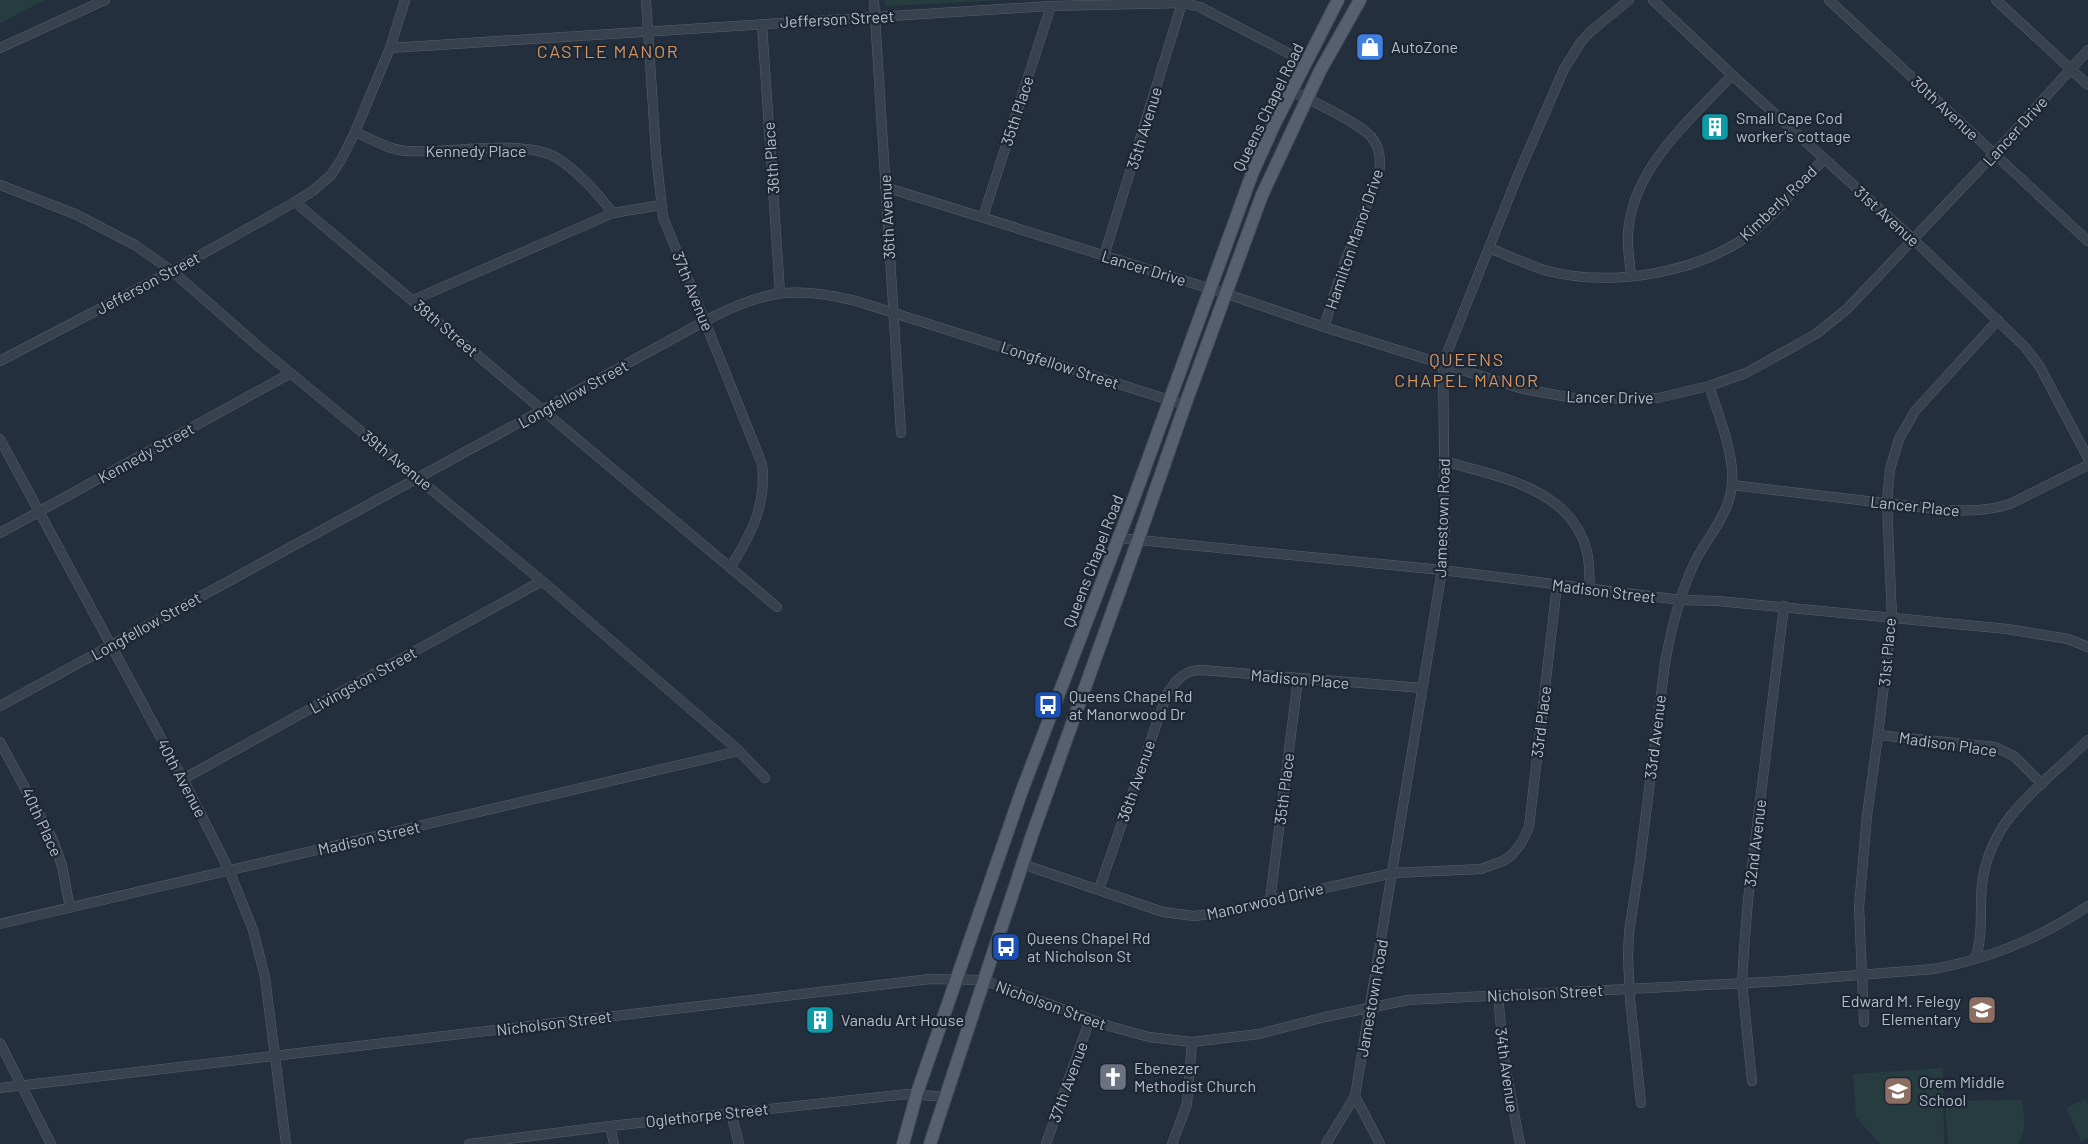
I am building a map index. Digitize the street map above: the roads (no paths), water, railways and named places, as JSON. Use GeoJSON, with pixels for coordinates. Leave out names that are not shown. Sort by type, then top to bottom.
{"type":"FeatureCollection","features":[{"type":"Feature","properties":{"kind":"main road","name":"Queens Chapel Road"},"geometry":{"type":"LineString","coordinates":[[903,1144],[917,1094],[1021,793],[1119,538],[1252,174],[1275,123],[1338,0]]}},
{"type":"Feature","properties":{"kind":"main road","name":"Queens Chapel Road"},"geometry":{"type":"LineString","coordinates":[[930,1144],[1022,864],[1262,195],[1306,99],[1360,0]]}},
{"type":"Feature","properties":{"kind":"street"},"geometry":{"type":"LineString","coordinates":[[0,48],[105,0]]}},
{"type":"Feature","properties":{"kind":"street"},"geometry":{"type":"LineString","coordinates":[[295,202],[314,190],[331,175],[355,132],[390,48],[405,0]]}},
{"type":"Feature","properties":{"kind":"street","name":"37th Avenue"},"geometry":{"type":"LineString","coordinates":[[646,0],[656,154],[661,205],[666,226],[762,464],[764,478],[759,510],[754,526],[730,568]]}},
{"type":"Feature","properties":{"kind":"street","name":"36th Avenue"},"geometry":{"type":"LineString","coordinates":[[874,0],[901,433]]}},
{"type":"Feature","properties":{"kind":"street","name":"Jamestown Road"},"geometry":{"type":"LineString","coordinates":[[1326,1144],[1355,1096],[1442,570],[1445,527],[1443,363],[1518,175],[1564,69],[1590,32],[1629,0]]}},
{"type":"Feature","properties":{"kind":"street","name":"31st Avenue"},"geometry":{"type":"LineString","coordinates":[[1653,0],[1913,239],[2025,347],[2040,367],[2088,458]]}},
{"type":"Feature","properties":{"kind":"street","name":"30th Avenue"},"geometry":{"type":"LineString","coordinates":[[1829,0],[2088,241]]}},
{"type":"Feature","properties":{"kind":"street"},"geometry":{"type":"LineString","coordinates":[[1996,0],[2088,85]]}},
{"type":"Feature","properties":{"kind":"street","name":"Jefferson Street"},"geometry":{"type":"LineString","coordinates":[[390,48],[1051,6],[1183,2],[1207,10],[1307,63]]}},
{"type":"Feature","properties":{"kind":"street","name":"35th Avenue"},"geometry":{"type":"LineString","coordinates":[[1104,256],[1183,2]]}},
{"type":"Feature","properties":{"kind":"street","name":"35th Place"},"geometry":{"type":"LineString","coordinates":[[983,217],[1051,6]]}},
{"type":"Feature","properties":{"kind":"street","name":"36th Place"},"geometry":{"type":"LineString","coordinates":[[762,24],[780,293]]}},
{"type":"Feature","properties":{"kind":"street","name":"Lancer Drive"},"geometry":{"type":"LineString","coordinates":[[885,188],[1523,389],[1579,399],[1658,398],[1709,386],[1746,373],[1816,334],[1861,295],[2088,50]]}},
{"type":"Feature","properties":{"kind":"street"},"geometry":{"type":"LineString","coordinates":[[1631,276],[1628,236],[1630,219],[1637,195],[1649,170],[1672,140],[1732,75]]}},
{"type":"Feature","properties":{"kind":"street","name":"Hamilton Manor Drive"},"geometry":{"type":"LineString","coordinates":[[1292,91],[1364,130],[1376,143],[1380,157],[1379,173],[1342,270],[1324,327]]}},
{"type":"Feature","properties":{"kind":"street","name":"Kennedy Place"},"geometry":{"type":"LineString","coordinates":[[355,132],[405,151],[515,148],[540,151],[556,157],[578,174],[613,213]]}},
{"type":"Feature","properties":{"kind":"street","name":"Kimberly Road"},"geometry":{"type":"LineString","coordinates":[[1489,248],[1545,270],[1593,276],[1631,276],[1676,269],[1704,260],[1733,245],[1759,226],[1824,159]]}},
{"type":"Feature","properties":{"kind":"street","name":"39th Avenue"},"geometry":{"type":"LineString","coordinates":[[0,185],[85,219],[135,245],[172,271],[542,581],[739,751],[765,778]]}},
{"type":"Feature","properties":{"kind":"street","name":"Jefferson Street"},"geometry":{"type":"LineString","coordinates":[[0,361],[172,271],[295,202]]}},
{"type":"Feature","properties":{"kind":"street","name":"38th Street"},"geometry":{"type":"LineString","coordinates":[[295,202],[777,607]]}},
{"type":"Feature","properties":{"kind":"street"},"geometry":{"type":"LineString","coordinates":[[413,300],[613,213],[661,205]]}},
{"type":"Feature","properties":{"kind":"street","name":"Longfellow Street"},"geometry":{"type":"LineString","coordinates":[[0,706],[705,321],[744,302],[780,293],[804,292],[832,295],[1185,405]]}},
{"type":"Feature","properties":{"kind":"street","name":"31st Place"},"geometry":{"type":"LineString","coordinates":[[1864,1022],[1859,907],[1867,816],[1892,618],[1887,503],[1893,454],[1906,425],[1924,399],[1998,320]]}},
{"type":"Feature","properties":{"kind":"street","name":"Kennedy Street"},"geometry":{"type":"LineString","coordinates":[[0,533],[291,373]]}},
{"type":"Feature","properties":{"kind":"street","name":"33rd Avenue"},"geometry":{"type":"LineString","coordinates":[[1641,1103],[1628,948],[1665,663],[1670,636],[1694,563],[1728,503],[1732,485],[1732,464],[1709,386]]}},
{"type":"Feature","properties":{"kind":"street","name":"40th Avenue"},"geometry":{"type":"LineString","coordinates":[[0,439],[183,779],[229,870],[260,954],[267,988],[286,1144]]}},
{"type":"Feature","properties":{"kind":"street"},"geometry":{"type":"LineString","coordinates":[[1444,461],[1518,483],[1558,505],[1574,522],[1584,543],[1589,562],[1590,589]]}},
{"type":"Feature","properties":{"kind":"street","name":"Lancer Place"},"geometry":{"type":"LineString","coordinates":[[1732,485],[1969,511],[1997,508],[2025,498],[2088,465]]}},
{"type":"Feature","properties":{"kind":"street","name":"Madison Street"},"geometry":{"type":"LineString","coordinates":[[1119,538],[1442,570],[1681,600],[1784,606],[2007,629],[2068,639],[2088,647]]}},
{"type":"Feature","properties":{"kind":"street","name":"Livingston Street"},"geometry":{"type":"LineString","coordinates":[[183,779],[542,581]]}},
{"type":"Feature","properties":{"kind":"street","name":"33rd Place"},"geometry":{"type":"LineString","coordinates":[[1512,855],[1522,842],[1529,827],[1557,585]]}},
{"type":"Feature","properties":{"kind":"street","name":"32nd Avenue"},"geometry":{"type":"LineString","coordinates":[[1752,1081],[1743,983],[1748,900],[1784,606]]}},
{"type":"Feature","properties":{"kind":"street","name":"Madison Place"},"geometry":{"type":"LineString","coordinates":[[1180,677],[1190,671],[1202,670],[1422,688]]}},
{"type":"Feature","properties":{"kind":"street","name":"36th Avenue"},"geometry":{"type":"LineString","coordinates":[[1099,889],[1163,703],[1172,685],[1180,677]]}},
{"type":"Feature","properties":{"kind":"street","name":"35th Place"},"geometry":{"type":"LineString","coordinates":[[1270,900],[1298,679]]}},
{"type":"Feature","properties":{"kind":"street","name":"Madison Place"},"geometry":{"type":"LineString","coordinates":[[1878,735],[1995,747],[2014,756],[2042,784]]}},
{"type":"Feature","properties":{"kind":"street"},"geometry":{"type":"LineString","coordinates":[[1975,959],[1980,946],[1982,928],[1983,880],[1993,842],[2020,804],[2088,740]]}},
{"type":"Feature","properties":{"kind":"street","name":"40th Place"},"geometry":{"type":"LineString","coordinates":[[0,742],[53,840],[62,866],[70,908]]}},
{"type":"Feature","properties":{"kind":"street","name":"Madison Street"},"geometry":{"type":"LineString","coordinates":[[0,924],[739,751]]}},
{"type":"Feature","properties":{"kind":"street","name":"Manorwood Drive"},"geometry":{"type":"LineString","coordinates":[[1022,864],[1164,912],[1194,916],[1227,912],[1270,900],[1393,873],[1481,869],[1512,855]]}},
{"type":"Feature","properties":{"kind":"street","name":"Nicholson Street"},"geometry":{"type":"LineString","coordinates":[[0,1088],[930,979],[982,980],[1109,1026],[1149,1037],[1192,1042],[1259,1034],[1408,1000],[1743,983],[1934,969],[1975,959],[2025,940],[2088,906]]}},
{"type":"Feature","properties":{"kind":"street","name":"34th Avenue"},"geometry":{"type":"LineString","coordinates":[[1498,995],[1504,1060],[1520,1144]]}},
{"type":"Feature","properties":{"kind":"street","name":"37th Avenue"},"geometry":{"type":"LineString","coordinates":[[1046,1144],[1090,1019]]}},
{"type":"Feature","properties":{"kind":"street"},"geometry":{"type":"LineString","coordinates":[[1172,1144],[1187,1104],[1192,1042]]}},
{"type":"Feature","properties":{"kind":"street"},"geometry":{"type":"LineString","coordinates":[[0,1043],[51,1144]]}},
{"type":"Feature","properties":{"kind":"street","name":"Oglethorpe Street"},"geometry":{"type":"LineString","coordinates":[[469,1144],[610,1126],[917,1094],[946,1097]]}},
{"type":"Feature","properties":{"kind":"street"},"geometry":{"type":"LineString","coordinates":[[1355,1096],[1380,1144]]}},
{"type":"Feature","properties":{"kind":"street"},"geometry":{"type":"LineString","coordinates":[[730,1113],[739,1144]]}},
{"type":"Feature","properties":{"kind":"street"},"geometry":{"type":"LineString","coordinates":[[610,1126],[614,1144]]}},
{"type":"Feature","properties":{"kind":"place","name":"AutoZone"},"geometry":{"type":"Point","coordinates":[1370,47]}},
{"type":"Feature","properties":{"kind":"place","name":"Small Cape Cod worker's cottage"},"geometry":{"type":"Point","coordinates":[1715,127]}},
{"type":"Feature","properties":{"kind":"place","name":"Queens Chapel Rd at Manorwood Dr"},"geometry":{"type":"Point","coordinates":[1048,705]}},
{"type":"Feature","properties":{"kind":"place","name":"Queens Chapel Rd at Nicholson St"},"geometry":{"type":"Point","coordinates":[1006,947]}},
{"type":"Feature","properties":{"kind":"place","name":"Edward M. Felegy Elementary"},"geometry":{"type":"Point","coordinates":[1982,1010]}},
{"type":"Feature","properties":{"kind":"place","name":"Vanadu Art House"},"geometry":{"type":"Point","coordinates":[820,1020]}},
{"type":"Feature","properties":{"kind":"place","name":"Ebenezer Methodist Church"},"geometry":{"type":"Point","coordinates":[1113,1077]}},
{"type":"Feature","properties":{"kind":"place","name":"Orem Middle School"},"geometry":{"type":"Point","coordinates":[1898,1091]}},
{"type":"Feature","properties":{"kind":"district","name":"CASTLE MANOR"},"geometry":{"type":"Point","coordinates":[608,52]}},
{"type":"Feature","properties":{"kind":"district","name":"QUEENS CHAPEL MANOR"},"geometry":{"type":"Point","coordinates":[1467,370]}}]}
